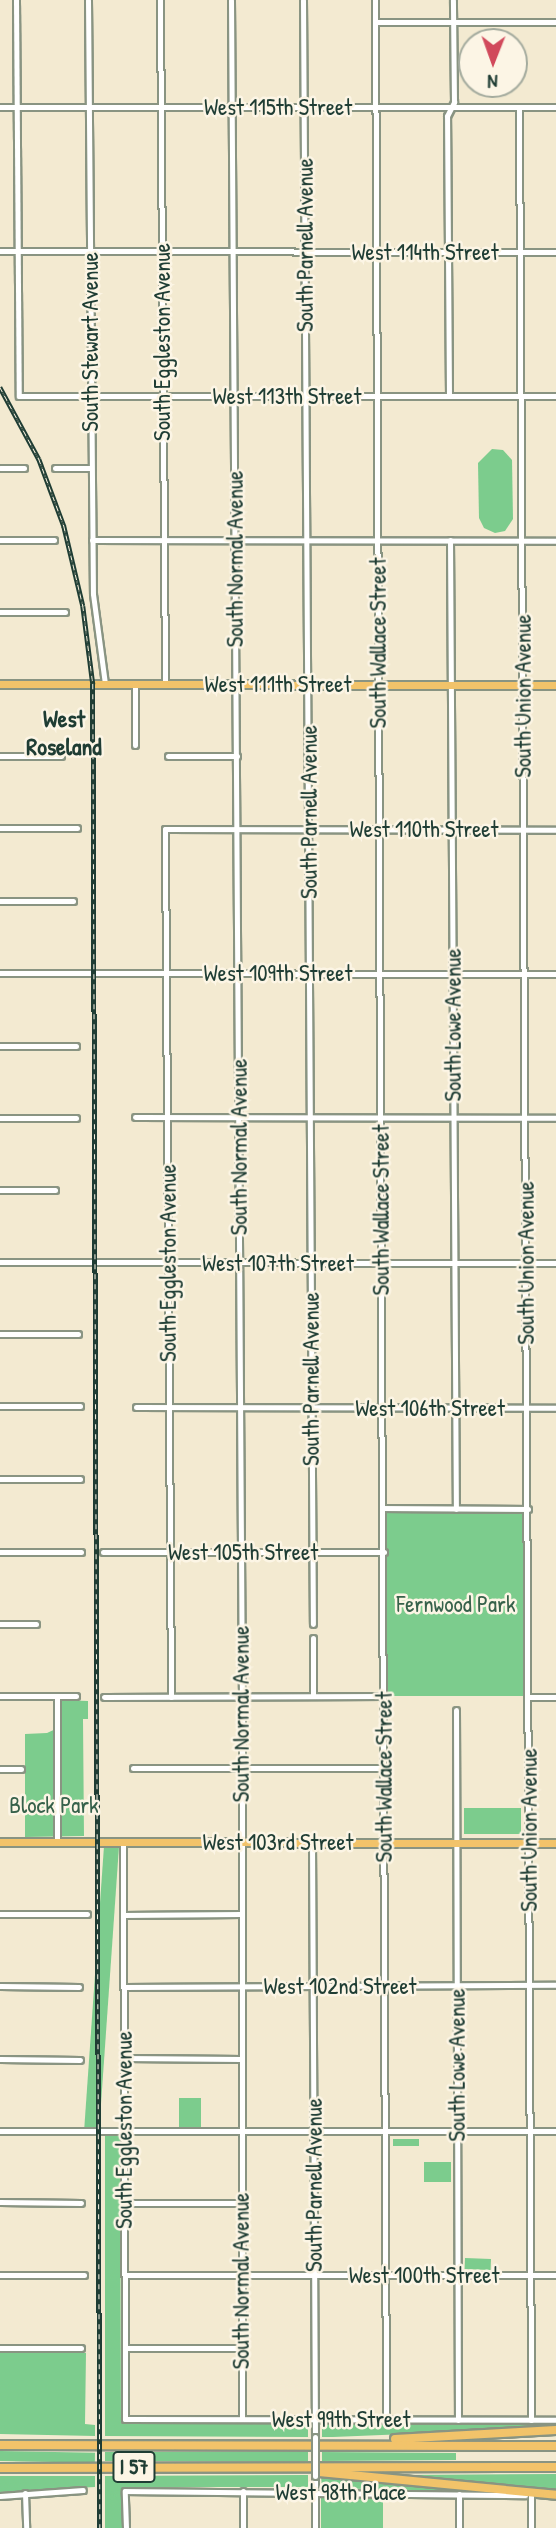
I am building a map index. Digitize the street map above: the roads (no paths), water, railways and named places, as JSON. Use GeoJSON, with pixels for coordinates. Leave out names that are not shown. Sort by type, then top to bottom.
{"type":"FeatureCollection","features":[{"type":"Feature","properties":{"kind":"highway"},"geometry":{"type":"LineString","coordinates":[[332,2444],[556,2430]]}},
{"type":"Feature","properties":{"kind":"highway","name":"I 57"},"geometry":{"type":"LineString","coordinates":[[2,2445],[556,2445]]}},
{"type":"Feature","properties":{"kind":"highway"},"geometry":{"type":"LineString","coordinates":[[267,2467],[556,2495]]}},
{"type":"Feature","properties":{"kind":"highway","name":"I 57"},"geometry":{"type":"LineString","coordinates":[[0,2468],[556,2467]]}},
{"type":"Feature","properties":{"kind":"main road","name":"West 111th Street"},"geometry":{"type":"LineString","coordinates":[[0,684],[556,685]]}},
{"type":"Feature","properties":{"kind":"main road","name":"West 103rd Street"},"geometry":{"type":"LineString","coordinates":[[0,1842],[556,1843]]}},
{"type":"Feature","properties":{"kind":"street"},"geometry":{"type":"LineString","coordinates":[[16,0],[18,251]]}},
{"type":"Feature","properties":{"kind":"street","name":"South Stewart Avenue"},"geometry":{"type":"LineString","coordinates":[[88,0],[93,604],[105,684]]}},
{"type":"Feature","properties":{"kind":"street","name":"South Eggleston Avenue"},"geometry":{"type":"LineString","coordinates":[[160,0],[165,684]]}},
{"type":"Feature","properties":{"kind":"street","name":"South Normal Avenue"},"geometry":{"type":"LineString","coordinates":[[231,0],[242,1697],[242,2419]]}},
{"type":"Feature","properties":{"kind":"street","name":"South Parnell Avenue"},"geometry":{"type":"LineString","coordinates":[[303,0],[313,1623]]}},
{"type":"Feature","properties":{"kind":"street","name":"South Wallace Street"},"geometry":{"type":"LineString","coordinates":[[375,0],[386,2420]]}},
{"type":"Feature","properties":{"kind":"street"},"geometry":{"type":"LineString","coordinates":[[449,396],[447,116],[451,107],[453,0]]}},
{"type":"Feature","properties":{"kind":"street"},"geometry":{"type":"LineString","coordinates":[[375,22],[556,22]]}},
{"type":"Feature","properties":{"kind":"street","name":"West 115th Street"},"geometry":{"type":"LineString","coordinates":[[0,107],[556,107]]}},
{"type":"Feature","properties":{"kind":"street","name":"South Union Avenue"},"geometry":{"type":"LineString","coordinates":[[519,107],[531,2420]]}},
{"type":"Feature","properties":{"kind":"street","name":"West 114th Street"},"geometry":{"type":"LineString","coordinates":[[0,251],[556,252]]}},
{"type":"Feature","properties":{"kind":"street","name":"West 113th Street"},"geometry":{"type":"LineString","coordinates":[[18,251],[19,396],[556,396]]}},
{"type":"Feature","properties":{"kind":"street"},"geometry":{"type":"LineString","coordinates":[[0,468],[24,468]]}},
{"type":"Feature","properties":{"kind":"street"},"geometry":{"type":"LineString","coordinates":[[55,468],[91,468]]}},
{"type":"Feature","properties":{"kind":"street"},"geometry":{"type":"LineString","coordinates":[[0,540],[54,540]]}},
{"type":"Feature","properties":{"kind":"street"},"geometry":{"type":"LineString","coordinates":[[92,540],[556,541]]}},
{"type":"Feature","properties":{"kind":"street","name":"South Lowe Avenue"},"geometry":{"type":"LineString","coordinates":[[450,541],[456,1509]]}},
{"type":"Feature","properties":{"kind":"street"},"geometry":{"type":"LineString","coordinates":[[0,612],[65,612]]}},
{"type":"Feature","properties":{"kind":"street"},"geometry":{"type":"LineString","coordinates":[[135,684],[135,745]]}},
{"type":"Feature","properties":{"kind":"street"},"geometry":{"type":"LineString","coordinates":[[0,756],[61,756]]}},
{"type":"Feature","properties":{"kind":"street"},"geometry":{"type":"LineString","coordinates":[[168,756],[237,756]]}},
{"type":"Feature","properties":{"kind":"street"},"geometry":{"type":"LineString","coordinates":[[0,828],[77,828]]}},
{"type":"Feature","properties":{"kind":"street","name":"South Eggleston Avenue"},"geometry":{"type":"LineString","coordinates":[[165,829],[171,1697]]}},
{"type":"Feature","properties":{"kind":"street","name":"West 110th Street"},"geometry":{"type":"LineString","coordinates":[[165,829],[556,830]]}},
{"type":"Feature","properties":{"kind":"street"},"geometry":{"type":"LineString","coordinates":[[0,901],[73,901]]}},
{"type":"Feature","properties":{"kind":"street","name":"West 109th Street"},"geometry":{"type":"LineString","coordinates":[[0,973],[556,974]]}},
{"type":"Feature","properties":{"kind":"street"},"geometry":{"type":"LineString","coordinates":[[0,1046],[76,1046]]}},
{"type":"Feature","properties":{"kind":"street"},"geometry":{"type":"LineString","coordinates":[[135,1117],[556,1118]]}},
{"type":"Feature","properties":{"kind":"street"},"geometry":{"type":"LineString","coordinates":[[0,1118],[76,1118]]}},
{"type":"Feature","properties":{"kind":"street"},"geometry":{"type":"LineString","coordinates":[[0,1190],[55,1190]]}},
{"type":"Feature","properties":{"kind":"street","name":"West 107th Street"},"geometry":{"type":"LineString","coordinates":[[0,1262],[556,1263]]}},
{"type":"Feature","properties":{"kind":"street"},"geometry":{"type":"LineString","coordinates":[[0,1334],[78,1334]]}},
{"type":"Feature","properties":{"kind":"street"},"geometry":{"type":"LineString","coordinates":[[0,1406],[80,1406]]}},
{"type":"Feature","properties":{"kind":"street","name":"West 106th Street"},"geometry":{"type":"LineString","coordinates":[[136,1407],[556,1408]]}},
{"type":"Feature","properties":{"kind":"street"},"geometry":{"type":"LineString","coordinates":[[0,1479],[80,1479]]}},
{"type":"Feature","properties":{"kind":"street"},"geometry":{"type":"LineString","coordinates":[[383,1508],[528,1509]]}},
{"type":"Feature","properties":{"kind":"street"},"geometry":{"type":"LineString","coordinates":[[0,1552],[81,1552]]}},
{"type":"Feature","properties":{"kind":"street","name":"West 105th Street"},"geometry":{"type":"LineString","coordinates":[[103,1552],[384,1552]]}},
{"type":"Feature","properties":{"kind":"street"},"geometry":{"type":"LineString","coordinates":[[0,1624],[36,1624]]}},
{"type":"Feature","properties":{"kind":"street"},"geometry":{"type":"LineString","coordinates":[[313,1638],[313,1696]]}},
{"type":"Feature","properties":{"kind":"street"},"geometry":{"type":"LineString","coordinates":[[0,1696],[76,1696]]}},
{"type":"Feature","properties":{"kind":"street"},"geometry":{"type":"LineString","coordinates":[[57,1696],[57,1842]]}},
{"type":"Feature","properties":{"kind":"street"},"geometry":{"type":"LineString","coordinates":[[104,1697],[384,1696]]}},
{"type":"Feature","properties":{"kind":"street"},"geometry":{"type":"LineString","coordinates":[[529,1697],[556,1696]]}},
{"type":"Feature","properties":{"kind":"street","name":"South Lowe Avenue"},"geometry":{"type":"LineString","coordinates":[[456,1710],[458,2420]]}},
{"type":"Feature","properties":{"kind":"street"},"geometry":{"type":"LineString","coordinates":[[133,1768],[384,1768]]}},
{"type":"Feature","properties":{"kind":"street"},"geometry":{"type":"LineString","coordinates":[[0,1769],[21,1769]]}},
{"type":"Feature","properties":{"kind":"street","name":"South Eggleston Avenue"},"geometry":{"type":"LineString","coordinates":[[123,1842],[125,2419]]}},
{"type":"Feature","properties":{"kind":"street","name":"South Parnell Avenue"},"geometry":{"type":"LineString","coordinates":[[312,1842],[315,2528]]}},
{"type":"Feature","properties":{"kind":"street"},"geometry":{"type":"LineString","coordinates":[[0,1914],[87,1914]]}},
{"type":"Feature","properties":{"kind":"street"},"geometry":{"type":"LineString","coordinates":[[123,1915],[241,1914]]}},
{"type":"Feature","properties":{"kind":"street","name":"West 102nd Street"},"geometry":{"type":"LineString","coordinates":[[124,1987],[556,1985]]}},
{"type":"Feature","properties":{"kind":"street"},"geometry":{"type":"LineString","coordinates":[[0,1986],[79,1987]]}},
{"type":"Feature","properties":{"kind":"street"},"geometry":{"type":"LineString","coordinates":[[124,2058],[241,2059]]}},
{"type":"Feature","properties":{"kind":"street"},"geometry":{"type":"LineString","coordinates":[[0,2059],[80,2060]]}},
{"type":"Feature","properties":{"kind":"street"},"geometry":{"type":"LineString","coordinates":[[0,2131],[556,2131]]}},
{"type":"Feature","properties":{"kind":"street"},"geometry":{"type":"LineString","coordinates":[[0,2203],[81,2203]]}},
{"type":"Feature","properties":{"kind":"street"},"geometry":{"type":"LineString","coordinates":[[124,2203],[241,2203]]}},
{"type":"Feature","properties":{"kind":"street"},"geometry":{"type":"LineString","coordinates":[[0,2275],[84,2275]]}},
{"type":"Feature","properties":{"kind":"street","name":"West 100th Street"},"geometry":{"type":"LineString","coordinates":[[125,2275],[556,2275]]}},
{"type":"Feature","properties":{"kind":"street"},"geometry":{"type":"LineString","coordinates":[[0,2348],[81,2348]]}},
{"type":"Feature","properties":{"kind":"street"},"geometry":{"type":"LineString","coordinates":[[125,2348],[242,2348]]}},
{"type":"Feature","properties":{"kind":"street","name":"West 99th Street"},"geometry":{"type":"LineString","coordinates":[[125,2419],[556,2420]]}},
{"type":"Feature","properties":{"kind":"street"},"geometry":{"type":"LineString","coordinates":[[0,2496],[83,2490]]}},
{"type":"Feature","properties":{"kind":"street","name":"West 98th Place"},"geometry":{"type":"LineString","coordinates":[[125,2528],[125,2491],[556,2495]]}},
{"type":"Feature","properties":{"kind":"street"},"geometry":{"type":"LineString","coordinates":[[243,2491],[243,2528]]}},
{"type":"Feature","properties":{"kind":"street"},"geometry":{"type":"LineString","coordinates":[[26,2493],[26,2528]]}},
{"type":"Feature","properties":{"kind":"street"},"geometry":{"type":"LineString","coordinates":[[459,2494],[459,2528]]}},
{"type":"Feature","properties":{"kind":"street"},"geometry":{"type":"LineString","coordinates":[[531,2495],[531,2528]]}},
{"type":"Feature","properties":{"kind":"railway"},"geometry":{"type":"LineString","coordinates":[[0,387],[39,459],[64,526],[83,606],[93,684],[100,2528]]}},
{"type":"Feature","properties":{"kind":"district","name":"West Roseland"},"geometry":{"type":"Point","coordinates":[64,733]}},
{"type":"Feature","properties":{"kind":"park label","name":"Fernwood Park"},"geometry":{"type":"Point","coordinates":[456,1604]}},
{"type":"Feature","properties":{"kind":"park label","name":"Block Park"},"geometry":{"type":"Point","coordinates":[54,1805]}}]}
